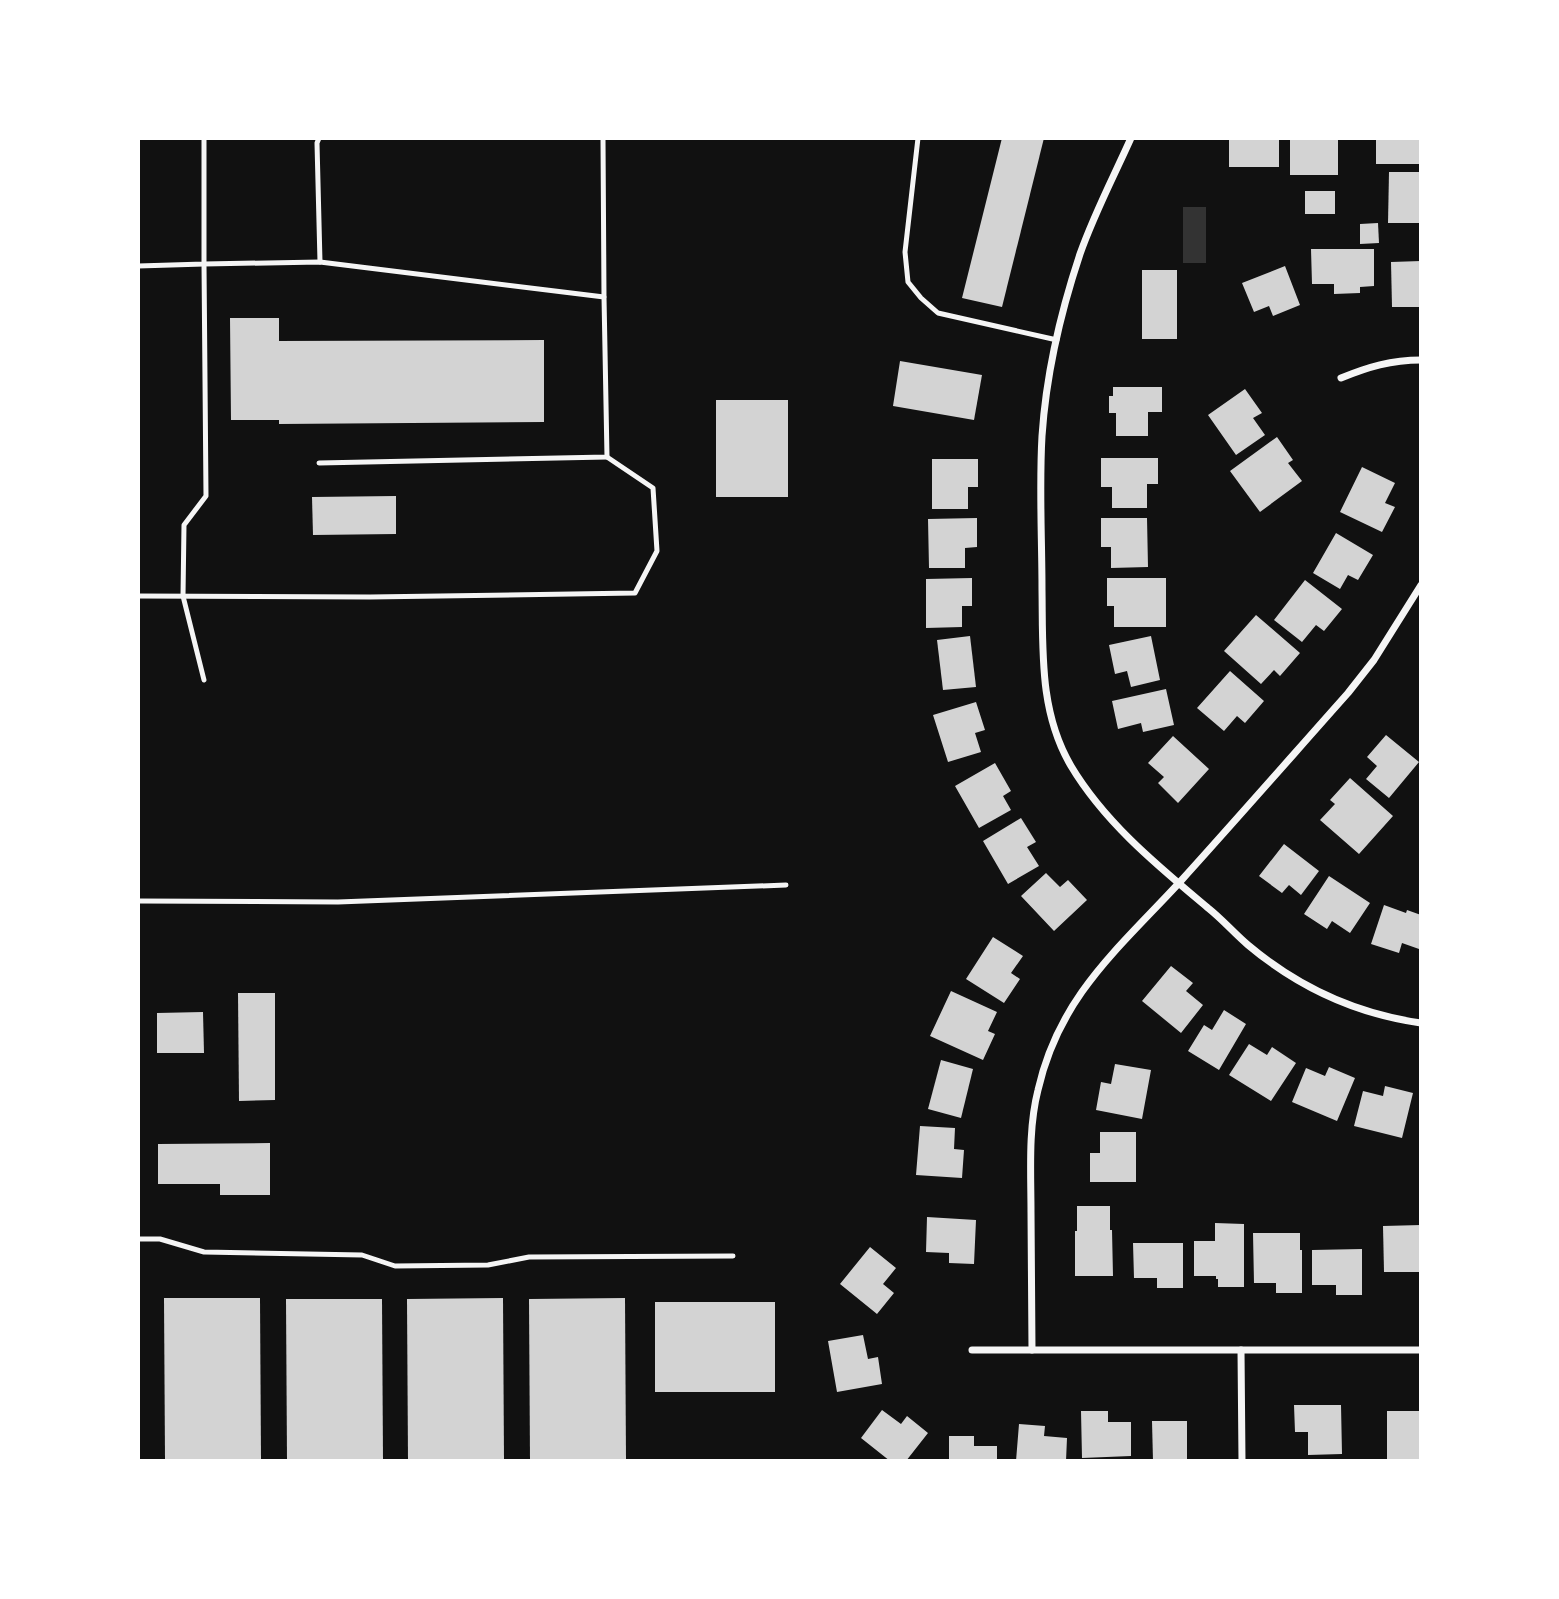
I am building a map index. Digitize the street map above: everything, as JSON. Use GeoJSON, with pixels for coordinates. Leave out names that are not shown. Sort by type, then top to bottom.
{"type":"FeatureCollection","features":[{"type":"Feature","properties":{"kind":"street"},"geometry":{"type":"LineString","coordinates":[[1131,138],[1081,252],[1068,294],[1046,395],[1042,436],[1043,662],[1046,701],[1055,731],[1070,765],[1116,825],[1273,965],[1327,996],[1361,1010],[1421,1023]]}},
{"type":"Feature","properties":{"kind":"street"},"geometry":{"type":"LineString","coordinates":[[1341,378],[1389,362],[1421,360]]}},
{"type":"Feature","properties":{"kind":"street"},"geometry":{"type":"LineString","coordinates":[[1032,1350],[1033,1119],[1046,1061],[1063,1023],[1076,999],[1106,959],[1178,883],[1348,693],[1374,660],[1421,585]]}},
{"type":"Feature","properties":{"kind":"street"},"geometry":{"type":"LineString","coordinates":[[972,1350],[1421,1350]]}},
{"type":"Feature","properties":{"kind":"street"},"geometry":{"type":"LineString","coordinates":[[1241,1350],[1241,1461]]}},
{"type":"Feature","properties":{"kind":"lane"},"geometry":{"type":"LineString","coordinates":[[204,138],[206,496],[184,525],[183,597],[204,680]]}},
{"type":"Feature","properties":{"kind":"lane"},"geometry":{"type":"LineString","coordinates":[[319,138],[320,262]]}},
{"type":"Feature","properties":{"kind":"lane"},"geometry":{"type":"LineString","coordinates":[[603,138],[607,457]]}},
{"type":"Feature","properties":{"kind":"lane"},"geometry":{"type":"LineString","coordinates":[[918,138],[905,252],[908,282],[938,313],[1057,340]]}},
{"type":"Feature","properties":{"kind":"lane"},"geometry":{"type":"LineString","coordinates":[[138,266],[320,262],[604,297]]}},
{"type":"Feature","properties":{"kind":"lane"},"geometry":{"type":"LineString","coordinates":[[138,597],[635,593],[657,551],[653,488],[607,457],[319,463]]}},
{"type":"Feature","properties":{"kind":"lane"},"geometry":{"type":"LineString","coordinates":[[138,901],[338,902],[786,885]]}},
{"type":"Feature","properties":{"kind":"lane"},"geometry":{"type":"LineString","coordinates":[[138,1239],[159,1239],[204,1252],[362,1255],[395,1266],[488,1265],[529,1257],[733,1256]]}},
{"type":"Feature","properties":{"kind":"shaded area"},"geometry":{"type":"Polygon","coordinates":[[[1183,207],[1206,207],[1206,263],[1183,263],[1183,207]]]}},
{"type":"Feature","properties":{"kind":"building"},"geometry":{"type":"Polygon","coordinates":[[[1002,138],[1044,138],[1002,307],[962,298],[1002,138]]]}},
{"type":"Feature","properties":{"kind":"building"},"geometry":{"type":"Polygon","coordinates":[[[1229,138],[1279,138],[1279,167],[1229,167],[1229,138]]]}},
{"type":"Feature","properties":{"kind":"building"},"geometry":{"type":"Polygon","coordinates":[[[1290,138],[1338,138],[1338,175],[1290,175],[1290,138]]]}},
{"type":"Feature","properties":{"kind":"building"},"geometry":{"type":"Polygon","coordinates":[[[1376,138],[1421,138],[1421,164],[1376,164],[1376,138]]]}},
{"type":"Feature","properties":{"kind":"building"},"geometry":{"type":"Polygon","coordinates":[[[1389,172],[1421,172],[1421,223],[1388,223],[1389,172]]]}},
{"type":"Feature","properties":{"kind":"building"},"geometry":{"type":"Polygon","coordinates":[[[1305,191],[1335,191],[1335,214],[1305,214],[1305,191]]]}},
{"type":"Feature","properties":{"kind":"building"},"geometry":{"type":"Polygon","coordinates":[[[1378,223],[1379,243],[1360,244],[1360,224],[1378,223]]]}},
{"type":"Feature","properties":{"kind":"building"},"geometry":{"type":"Polygon","coordinates":[[[1311,249],[1374,249],[1374,286],[1360,287],[1360,293],[1334,294],[1334,284],[1312,284],[1311,249]]]}},
{"type":"Feature","properties":{"kind":"building"},"geometry":{"type":"Polygon","coordinates":[[[1421,261],[1420,307],[1392,307],[1391,262],[1421,261]]]}},
{"type":"Feature","properties":{"kind":"building"},"geometry":{"type":"Polygon","coordinates":[[[1285,266],[1300,305],[1273,316],[1269,306],[1254,312],[1242,283],[1285,266]]]}},
{"type":"Feature","properties":{"kind":"building"},"geometry":{"type":"Polygon","coordinates":[[[1142,270],[1177,270],[1177,339],[1142,339],[1142,270]]]}},
{"type":"Feature","properties":{"kind":"building"},"geometry":{"type":"Polygon","coordinates":[[[230,318],[279,318],[279,341],[544,340],[544,422],[279,424],[279,420],[231,420],[230,318]]]}},
{"type":"Feature","properties":{"kind":"building"},"geometry":{"type":"Polygon","coordinates":[[[900,361],[982,375],[974,420],[893,406],[900,361]]]}},
{"type":"Feature","properties":{"kind":"building"},"geometry":{"type":"Polygon","coordinates":[[[1113,387],[1162,387],[1162,412],[1148,412],[1148,436],[1116,436],[1116,413],[1109,413],[1109,396],[1113,396],[1113,387]]]}},
{"type":"Feature","properties":{"kind":"building"},"geometry":{"type":"Polygon","coordinates":[[[1245,389],[1262,413],[1253,418],[1265,435],[1236,455],[1208,415],[1245,389]]]}},
{"type":"Feature","properties":{"kind":"building"},"geometry":{"type":"Polygon","coordinates":[[[716,400],[788,400],[788,497],[716,497],[716,400]]]}},
{"type":"Feature","properties":{"kind":"building"},"geometry":{"type":"Polygon","coordinates":[[[1277,437],[1293,460],[1288,463],[1302,481],[1260,512],[1230,471],[1277,437]]]}},
{"type":"Feature","properties":{"kind":"building"},"geometry":{"type":"Polygon","coordinates":[[[1101,458],[1158,458],[1158,484],[1147,484],[1147,508],[1112,508],[1112,487],[1101,487],[1101,458]]]}},
{"type":"Feature","properties":{"kind":"building"},"geometry":{"type":"Polygon","coordinates":[[[932,459],[978,459],[978,487],[968,487],[968,509],[932,509],[932,459]]]}},
{"type":"Feature","properties":{"kind":"building"},"geometry":{"type":"Polygon","coordinates":[[[1362,467],[1395,483],[1385,503],[1395,507],[1382,532],[1340,512],[1362,467]]]}},
{"type":"Feature","properties":{"kind":"building"},"geometry":{"type":"Polygon","coordinates":[[[396,496],[396,534],[313,535],[312,497],[396,496]]]}},
{"type":"Feature","properties":{"kind":"building"},"geometry":{"type":"Polygon","coordinates":[[[977,518],[977,547],[965,548],[965,568],[929,568],[928,519],[977,518]]]}},
{"type":"Feature","properties":{"kind":"building"},"geometry":{"type":"Polygon","coordinates":[[[1101,518],[1147,518],[1148,567],[1111,568],[1111,547],[1101,547],[1101,518]]]}},
{"type":"Feature","properties":{"kind":"building"},"geometry":{"type":"Polygon","coordinates":[[[1336,533],[1373,555],[1358,580],[1348,575],[1340,589],[1313,573],[1336,533]]]}},
{"type":"Feature","properties":{"kind":"building"},"geometry":{"type":"Polygon","coordinates":[[[972,578],[972,606],[962,606],[962,627],[926,628],[926,579],[972,578]]]}},
{"type":"Feature","properties":{"kind":"building"},"geometry":{"type":"Polygon","coordinates":[[[1107,578],[1166,578],[1166,627],[1114,627],[1114,606],[1107,606],[1107,578]]]}},
{"type":"Feature","properties":{"kind":"building"},"geometry":{"type":"Polygon","coordinates":[[[1305,580],[1342,609],[1324,631],[1316,625],[1302,642],[1274,620],[1305,580]]]}},
{"type":"Feature","properties":{"kind":"building"},"geometry":{"type":"Polygon","coordinates":[[[1256,615],[1300,653],[1280,676],[1274,670],[1261,684],[1224,651],[1256,615]]]}},
{"type":"Feature","properties":{"kind":"building"},"geometry":{"type":"Polygon","coordinates":[[[970,636],[976,687],[943,690],[937,640],[970,636]]]}},
{"type":"Feature","properties":{"kind":"building"},"geometry":{"type":"Polygon","coordinates":[[[1151,636],[1160,680],[1131,687],[1127,671],[1115,674],[1109,645],[1151,636]]]}},
{"type":"Feature","properties":{"kind":"building"},"geometry":{"type":"Polygon","coordinates":[[[1230,671],[1264,701],[1245,723],[1237,716],[1224,731],[1197,708],[1230,671]]]}},
{"type":"Feature","properties":{"kind":"building"},"geometry":{"type":"Polygon","coordinates":[[[1166,689],[1174,725],[1143,732],[1141,723],[1118,729],[1112,701],[1166,689]]]}},
{"type":"Feature","properties":{"kind":"building"},"geometry":{"type":"Polygon","coordinates":[[[976,702],[985,730],[975,733],[981,752],[948,762],[933,715],[976,702]]]}},
{"type":"Feature","properties":{"kind":"building"},"geometry":{"type":"Polygon","coordinates":[[[1386,735],[1419,762],[1389,798],[1366,779],[1377,766],[1367,757],[1386,735]]]}},
{"type":"Feature","properties":{"kind":"building"},"geometry":{"type":"Polygon","coordinates":[[[1173,736],[1209,769],[1178,803],[1158,783],[1164,777],[1148,763],[1173,736]]]}},
{"type":"Feature","properties":{"kind":"building"},"geometry":{"type":"Polygon","coordinates":[[[995,763],[1011,791],[1003,796],[1011,810],[979,828],[955,786],[995,763]]]}},
{"type":"Feature","properties":{"kind":"building"},"geometry":{"type":"Polygon","coordinates":[[[1350,778],[1393,816],[1359,854],[1320,820],[1335,804],[1330,800],[1350,778]]]}},
{"type":"Feature","properties":{"kind":"building"},"geometry":{"type":"Polygon","coordinates":[[[1021,818],[1036,842],[1027,847],[1039,866],[1008,884],[983,841],[1021,818]]]}},
{"type":"Feature","properties":{"kind":"building"},"geometry":{"type":"Polygon","coordinates":[[[1284,844],[1319,871],[1301,895],[1289,885],[1282,893],[1259,876],[1284,844]]]}},
{"type":"Feature","properties":{"kind":"building"},"geometry":{"type":"Polygon","coordinates":[[[1046,873],[1060,887],[1068,880],[1087,900],[1054,931],[1021,896],[1046,873]]]}},
{"type":"Feature","properties":{"kind":"building"},"geometry":{"type":"Polygon","coordinates":[[[1329,876],[1370,903],[1350,933],[1332,921],[1327,929],[1304,914],[1329,876]]]}},
{"type":"Feature","properties":{"kind":"building"},"geometry":{"type":"Polygon","coordinates":[[[1384,905],[1421,915],[1419,949],[1402,943],[1399,953],[1371,944],[1384,905]]]}},
{"type":"Feature","properties":{"kind":"building"},"geometry":{"type":"Polygon","coordinates":[[[993,937],[1023,956],[1011,973],[1020,979],[1004,1003],[966,979],[993,937]]]}},
{"type":"Feature","properties":{"kind":"building"},"geometry":{"type":"Polygon","coordinates":[[[1171,966],[1193,983],[1186,991],[1203,1005],[1181,1033],[1142,1001],[1171,966]]]}},
{"type":"Feature","properties":{"kind":"building"},"geometry":{"type":"Polygon","coordinates":[[[951,991],[997,1012],[988,1031],[995,1034],[983,1060],[930,1036],[951,991]]]}},
{"type":"Feature","properties":{"kind":"building"},"geometry":{"type":"Polygon","coordinates":[[[238,993],[275,993],[275,1100],[239,1101],[238,993]]]}},
{"type":"Feature","properties":{"kind":"building"},"geometry":{"type":"Polygon","coordinates":[[[1224,1010],[1246,1024],[1219,1070],[1188,1051],[1204,1025],[1212,1030],[1224,1010]]]}},
{"type":"Feature","properties":{"kind":"building"},"geometry":{"type":"Polygon","coordinates":[[[203,1012],[204,1053],[157,1053],[157,1013],[203,1012]]]}},
{"type":"Feature","properties":{"kind":"building"},"geometry":{"type":"Polygon","coordinates":[[[1249,1044],[1267,1055],[1272,1047],[1296,1063],[1271,1101],[1229,1075],[1249,1044]]]}},
{"type":"Feature","properties":{"kind":"building"},"geometry":{"type":"Polygon","coordinates":[[[941,1060],[973,1069],[961,1118],[928,1109],[941,1060]]]}},
{"type":"Feature","properties":{"kind":"building"},"geometry":{"type":"Polygon","coordinates":[[[1115,1064],[1151,1070],[1142,1119],[1096,1110],[1101,1082],[1111,1084],[1115,1064]]]}},
{"type":"Feature","properties":{"kind":"building"},"geometry":{"type":"Polygon","coordinates":[[[1329,1067],[1355,1078],[1337,1121],[1292,1102],[1306,1068],[1325,1076],[1329,1067]]]}},
{"type":"Feature","properties":{"kind":"building"},"geometry":{"type":"Polygon","coordinates":[[[1385,1086],[1413,1093],[1402,1138],[1354,1126],[1363,1091],[1383,1096],[1385,1086]]]}},
{"type":"Feature","properties":{"kind":"building"},"geometry":{"type":"Polygon","coordinates":[[[920,1126],[955,1128],[954,1149],[964,1150],[962,1178],[916,1175],[920,1126]]]}},
{"type":"Feature","properties":{"kind":"building"},"geometry":{"type":"Polygon","coordinates":[[[1100,1132],[1136,1132],[1136,1182],[1090,1182],[1090,1153],[1100,1153],[1100,1132]]]}},
{"type":"Feature","properties":{"kind":"building"},"geometry":{"type":"Polygon","coordinates":[[[270,1143],[270,1195],[220,1195],[220,1184],[158,1184],[158,1144],[270,1143]]]}},
{"type":"Feature","properties":{"kind":"building"},"geometry":{"type":"Polygon","coordinates":[[[1077,1206],[1110,1206],[1113,1276],[1075,1276],[1077,1206]]]}},
{"type":"Feature","properties":{"kind":"building"},"geometry":{"type":"Polygon","coordinates":[[[927,1217],[976,1220],[974,1264],[949,1263],[949,1253],[926,1252],[927,1217]]]}},
{"type":"Feature","properties":{"kind":"building"},"geometry":{"type":"Polygon","coordinates":[[[1215,1223],[1244,1224],[1244,1287],[1218,1287],[1216,1276],[1194,1276],[1194,1241],[1215,1241],[1215,1223]]]}},
{"type":"Feature","properties":{"kind":"building"},"geometry":{"type":"Polygon","coordinates":[[[1421,1225],[1421,1272],[1384,1272],[1383,1226],[1421,1225]]]}},
{"type":"Feature","properties":{"kind":"building"},"geometry":{"type":"Polygon","coordinates":[[[1253,1233],[1300,1233],[1302,1293],[1276,1293],[1276,1283],[1254,1283],[1253,1233]]]}},
{"type":"Feature","properties":{"kind":"building"},"geometry":{"type":"Polygon","coordinates":[[[1133,1243],[1183,1243],[1183,1288],[1157,1288],[1157,1278],[1134,1278],[1133,1243]]]}},
{"type":"Feature","properties":{"kind":"building"},"geometry":{"type":"Polygon","coordinates":[[[870,1247],[896,1268],[883,1284],[894,1293],[877,1314],[840,1284],[870,1247]]]}},
{"type":"Feature","properties":{"kind":"building"},"geometry":{"type":"Polygon","coordinates":[[[1362,1249],[1362,1295],[1336,1295],[1336,1285],[1312,1285],[1312,1250],[1362,1249]]]}},
{"type":"Feature","properties":{"kind":"building"},"geometry":{"type":"Polygon","coordinates":[[[164,1298],[260,1298],[261,1461],[165,1461],[164,1298]]]}},
{"type":"Feature","properties":{"kind":"building"},"geometry":{"type":"Polygon","coordinates":[[[503,1298],[504,1461],[408,1461],[407,1299],[503,1298]]]}},
{"type":"Feature","properties":{"kind":"building"},"geometry":{"type":"Polygon","coordinates":[[[625,1298],[626,1461],[530,1461],[529,1299],[625,1298]]]}},
{"type":"Feature","properties":{"kind":"building"},"geometry":{"type":"Polygon","coordinates":[[[286,1299],[382,1299],[383,1461],[287,1461],[286,1299]]]}},
{"type":"Feature","properties":{"kind":"building"},"geometry":{"type":"Polygon","coordinates":[[[655,1302],[775,1302],[775,1392],[655,1392],[655,1302]]]}},
{"type":"Feature","properties":{"kind":"building"},"geometry":{"type":"Polygon","coordinates":[[[863,1335],[868,1359],[878,1357],[882,1384],[837,1392],[828,1341],[863,1335]]]}},
{"type":"Feature","properties":{"kind":"building"},"geometry":{"type":"Polygon","coordinates":[[[1294,1405],[1341,1405],[1342,1454],[1308,1455],[1308,1432],[1295,1432],[1294,1405]]]}},
{"type":"Feature","properties":{"kind":"building"},"geometry":{"type":"Polygon","coordinates":[[[882,1410],[901,1424],[907,1416],[928,1433],[906,1461],[890,1461],[861,1438],[882,1410]]]}},
{"type":"Feature","properties":{"kind":"building"},"geometry":{"type":"Polygon","coordinates":[[[1081,1411],[1108,1411],[1108,1422],[1131,1422],[1131,1456],[1082,1458],[1081,1411]]]}},
{"type":"Feature","properties":{"kind":"building"},"geometry":{"type":"Polygon","coordinates":[[[1387,1411],[1421,1411],[1421,1461],[1387,1461],[1387,1411]]]}},
{"type":"Feature","properties":{"kind":"building"},"geometry":{"type":"Polygon","coordinates":[[[1152,1421],[1187,1421],[1187,1461],[1153,1461],[1152,1421]]]}},
{"type":"Feature","properties":{"kind":"building"},"geometry":{"type":"Polygon","coordinates":[[[1019,1424],[1045,1426],[1044,1436],[1067,1438],[1066,1461],[1016,1461],[1019,1424]]]}},
{"type":"Feature","properties":{"kind":"building"},"geometry":{"type":"Polygon","coordinates":[[[949,1436],[974,1436],[974,1446],[997,1446],[997,1461],[949,1461],[949,1436]]]}}]}
